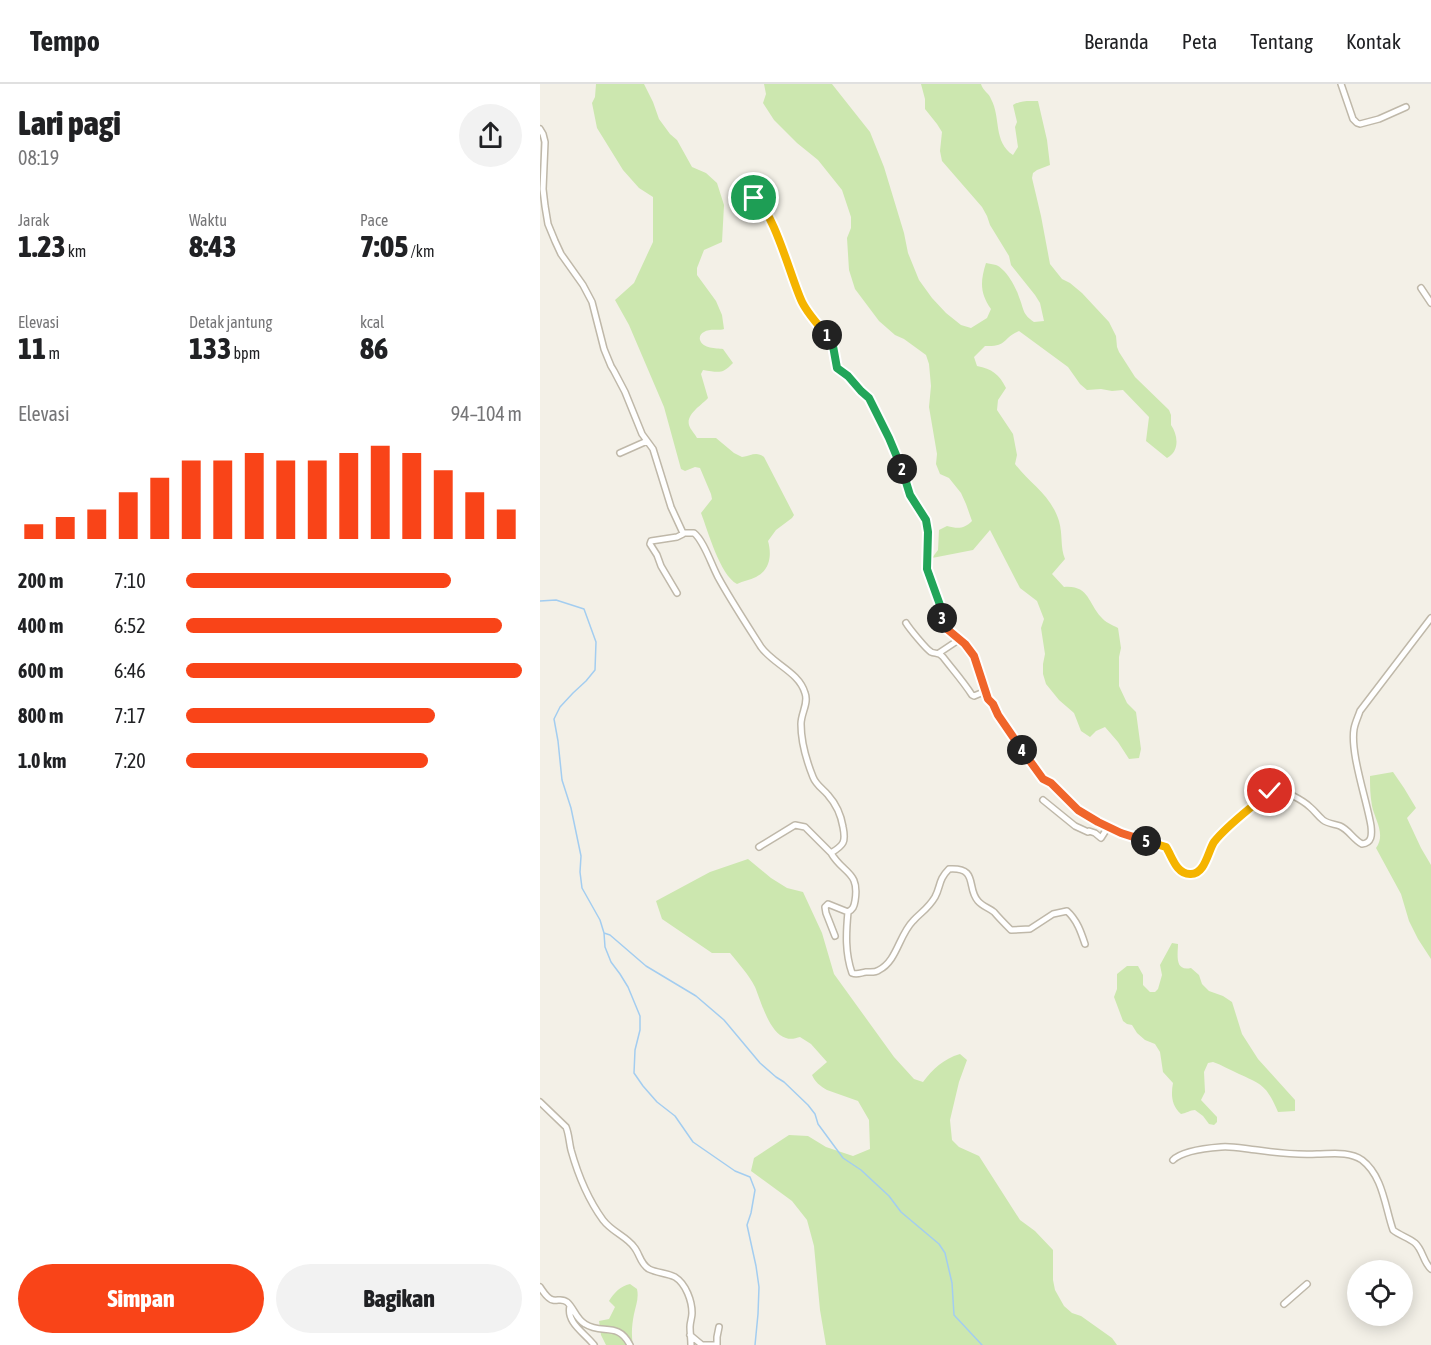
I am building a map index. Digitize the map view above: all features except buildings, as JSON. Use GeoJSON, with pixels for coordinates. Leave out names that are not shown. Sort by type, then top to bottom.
{"type":"FeatureCollection","features":[{"type":"Feature","properties":{"kind":"street"},"geometry":{"type":"LineString","coordinates":[[1341,84],[1353,118],[1357,123],[1379,119],[1406,107]]}},
{"type":"Feature","properties":{"kind":"street"},"geometry":{"type":"LineString","coordinates":[[540,129],[545,142],[543,189],[548,224],[561,254],[592,302],[604,349],[642,434],[653,449],[671,507],[683,534]]}},
{"type":"Feature","properties":{"kind":"street"},"geometry":{"type":"LineString","coordinates":[[744,194],[758,200],[768,216],[805,308],[832,342],[837,368],[869,398],[875,409],[903,473],[910,495],[926,520],[927,569],[940,605],[943,623],[970,649],[988,699],[1043,779],[1051,783],[1078,810],[1108,827],[1162,845],[1170,852],[1175,864],[1181,870],[1191,874],[1204,864],[1211,848],[1220,836],[1274,789],[1285,792],[1307,804],[1323,820],[1342,827],[1362,844],[1368,842],[1372,834],[1356,758],[1354,729],[1360,711],[1431,618]]}},
{"type":"Feature","properties":{"kind":"street"},"geometry":{"type":"LineString","coordinates":[[1421,288],[1431,303]]}},
{"type":"Feature","properties":{"kind":"street"},"geometry":{"type":"LineString","coordinates":[[620,453],[647,441]]}},
{"type":"Feature","properties":{"kind":"street"},"geometry":{"type":"LineString","coordinates":[[677,593],[650,544],[651,541],[694,533],[700,539],[710,563],[763,649],[796,679],[805,691],[807,699],[801,723],[808,761],[815,781],[836,805],[843,819],[846,834],[842,845],[831,853]]}},
{"type":"Feature","properties":{"kind":"street"},"geometry":{"type":"LineString","coordinates":[[906,623],[931,652],[939,654],[960,677],[972,695],[986,691]]}},
{"type":"Feature","properties":{"kind":"street"},"geometry":{"type":"LineString","coordinates":[[939,654],[960,639]]}},
{"type":"Feature","properties":{"kind":"street"},"geometry":{"type":"LineString","coordinates":[[1043,800],[1075,826],[1095,833],[1101,838],[1108,827]]}},
{"type":"Feature","properties":{"kind":"street"},"geometry":{"type":"LineString","coordinates":[[759,847],[795,825],[805,828],[855,880],[854,907],[848,912],[846,927],[852,973],[879,971],[886,965],[913,920],[928,907],[935,897],[939,882],[949,869],[957,868],[967,874],[971,880],[974,895],[979,903],[993,912],[1011,930],[1030,929],[1053,914],[1067,911],[1081,931],[1085,944]]}},
{"type":"Feature","properties":{"kind":"street"},"geometry":{"type":"LineString","coordinates":[[835,936],[825,907],[828,904],[848,912]]}},
{"type":"Feature","properties":{"kind":"street"},"geometry":{"type":"LineString","coordinates":[[540,1102],[566,1127],[570,1148],[586,1193],[611,1229],[634,1246],[645,1266],[656,1272],[671,1275],[683,1283],[692,1311],[691,1345]]}},
{"type":"Feature","properties":{"kind":"street"},"geometry":{"type":"LineString","coordinates":[[1173,1160],[1184,1154],[1224,1146],[1272,1152],[1337,1153],[1354,1156],[1364,1162],[1375,1175],[1392,1230],[1414,1242],[1425,1264],[1431,1269]]}},
{"type":"Feature","properties":{"kind":"street"},"geometry":{"type":"LineString","coordinates":[[1284,1304],[1307,1284]]}},
{"type":"Feature","properties":{"kind":"street"},"geometry":{"type":"LineString","coordinates":[[540,1287],[548,1298],[568,1302],[581,1322],[587,1326],[618,1331],[630,1345]]}},
{"type":"Feature","properties":{"kind":"street"},"geometry":{"type":"LineString","coordinates":[[570,1306],[570,1315],[574,1324],[594,1345]]}},
{"type":"Feature","properties":{"kind":"street"},"geometry":{"type":"LineString","coordinates":[[690,1335],[702,1345],[717,1345],[719,1327]]}},
{"type":"Feature","properties":{"kind":"green space"},"geometry":{"type":"Polygon","coordinates":[[[596,84],[644,84],[659,119],[677,140],[692,167],[706,173],[717,183],[724,205],[722,242],[704,250],[697,268],[697,275],[716,301],[722,315],[724,329],[706,331],[701,334],[700,339],[707,347],[723,349],[733,363],[720,372],[703,370],[701,374],[708,398],[692,413],[689,425],[697,438],[716,438],[742,457],[756,454],[764,457],[794,515],[776,530],[768,541],[769,562],[761,574],[737,584],[725,572],[701,513],[712,499],[700,468],[695,467],[685,471],[681,469],[664,407],[629,325],[615,300],[634,283],[653,242],[653,197],[639,188],[623,170],[597,128],[592,103],[596,84]]]}},
{"type":"Feature","properties":{"kind":"green space"},"geometry":{"type":"Polygon","coordinates":[[[764,84],[832,84],[870,132],[884,167],[908,253],[919,280],[946,313],[961,325],[971,328],[987,318],[991,309],[982,287],[986,263],[1000,267],[1007,274],[1016,288],[1027,316],[1034,322],[1044,321],[1040,303],[1011,265],[1009,256],[982,207],[942,161],[940,151],[942,132],[925,109],[921,84],[981,84],[994,106],[1003,143],[1013,155],[1018,147],[1015,127],[1017,122],[1013,105],[1038,101],[1050,165],[1037,170],[1033,173],[1032,178],[1050,264],[1062,279],[1082,293],[1109,322],[1116,336],[1119,352],[1135,377],[1169,410],[1176,447],[1167,458],[1146,441],[1149,417],[1123,390],[1087,390],[1068,367],[1019,331],[1001,344],[985,346],[974,357],[977,366],[994,373],[1006,388],[998,400],[997,410],[1013,434],[1017,455],[1015,464],[1046,497],[1059,521],[1065,559],[1052,574],[1064,587],[1072,587],[1083,592],[1103,619],[1118,628],[1121,648],[1119,686],[1127,703],[1136,712],[1141,749],[1139,758],[1129,759],[1105,727],[1090,737],[1081,731],[1074,713],[1046,684],[1043,674],[1045,654],[1041,628],[1044,619],[1037,601],[1020,588],[990,530],[973,550],[932,558],[938,550],[939,530],[947,526],[963,527],[972,521],[961,493],[949,478],[940,474],[936,464],[937,454],[929,407],[931,386],[929,364],[926,355],[895,335],[879,321],[855,289],[849,270],[847,238],[851,228],[851,217],[842,190],[818,160],[774,120],[763,103],[766,94],[764,84]]]}},
{"type":"Feature","properties":{"kind":"green space"},"geometry":{"type":"Polygon","coordinates":[[[1393,772],[1416,808],[1407,818],[1431,865],[1431,959],[1409,921],[1401,894],[1376,848],[1380,832],[1372,806],[1370,776],[1393,772]]]}},
{"type":"Feature","properties":{"kind":"green space"},"geometry":{"type":"Polygon","coordinates":[[[748,859],[787,888],[803,892],[822,933],[834,974],[894,1057],[914,1079],[923,1082],[939,1065],[954,1056],[960,1054],[967,1060],[950,1120],[952,1140],[959,1147],[979,1156],[1020,1220],[1035,1231],[1053,1250],[1053,1280],[1055,1290],[1064,1306],[1112,1338],[1117,1345],[826,1345],[814,1246],[807,1220],[792,1201],[751,1171],[754,1158],[789,1135],[808,1136],[826,1147],[853,1156],[870,1149],[869,1120],[858,1101],[827,1090],[816,1082],[812,1075],[827,1062],[811,1044],[800,1037],[788,1039],[775,1030],[766,1016],[753,983],[730,953],[712,953],[662,919],[656,901],[710,872],[748,859]]]}},
{"type":"Feature","properties":{"kind":"green space"},"geometry":{"type":"Polygon","coordinates":[[[1172,943],[1178,944],[1179,965],[1186,969],[1191,968],[1199,975],[1202,984],[1209,991],[1232,1002],[1242,1034],[1258,1059],[1295,1100],[1295,1111],[1278,1112],[1271,1097],[1259,1084],[1213,1062],[1208,1063],[1204,1072],[1205,1092],[1201,1100],[1217,1117],[1217,1122],[1214,1125],[1209,1124],[1195,1110],[1181,1114],[1175,1107],[1172,1099],[1173,1083],[1163,1072],[1160,1052],[1155,1044],[1145,1040],[1132,1025],[1123,1021],[1114,997],[1117,989],[1117,974],[1127,966],[1138,966],[1143,975],[1143,985],[1150,992],[1155,992],[1162,975],[1160,965],[1172,943]]]}},
{"type":"Feature","properties":{"kind":"green space"},"geometry":{"type":"Polygon","coordinates":[[[630,1284],[638,1292],[632,1326],[633,1345],[606,1345],[601,1335],[599,1321],[609,1319],[615,1307],[609,1301],[618,1290],[630,1284]]]}},
{"type":"Feature","properties":{"kind":"waterway"},"geometry":{"type":"LineString","coordinates":[[540,601],[556,600],[584,609],[596,642],[595,670],[560,707],[554,719],[562,780],[571,808],[581,856],[582,888],[600,920],[605,947],[611,962],[628,987],[640,1016],[634,1073],[657,1102],[675,1116],[693,1142],[735,1171],[750,1177],[755,1190],[747,1225],[759,1287],[755,1345]]}},
{"type":"Feature","properties":{"kind":"waterway"},"geometry":{"type":"LineString","coordinates":[[604,933],[610,935],[646,966],[696,996],[724,1020],[760,1063],[808,1105],[815,1114],[818,1124],[843,1158],[861,1170],[889,1196],[901,1212],[939,1244],[945,1253],[952,1283],[954,1315],[982,1345]]}},
{"type":"Feature","properties":{"kind":"route"},"geometry":{"type":"LineString","coordinates":[[754,198],[758,200],[768,216],[805,308],[832,342],[837,368],[869,398],[875,409],[889,438],[910,495],[926,520],[927,569],[940,605],[943,623],[970,649],[988,699],[1043,779],[1051,783],[1078,810],[1098,822],[1133,837],[1166,847],[1175,864],[1188,874],[1200,869],[1220,836],[1270,791]]}}]}
